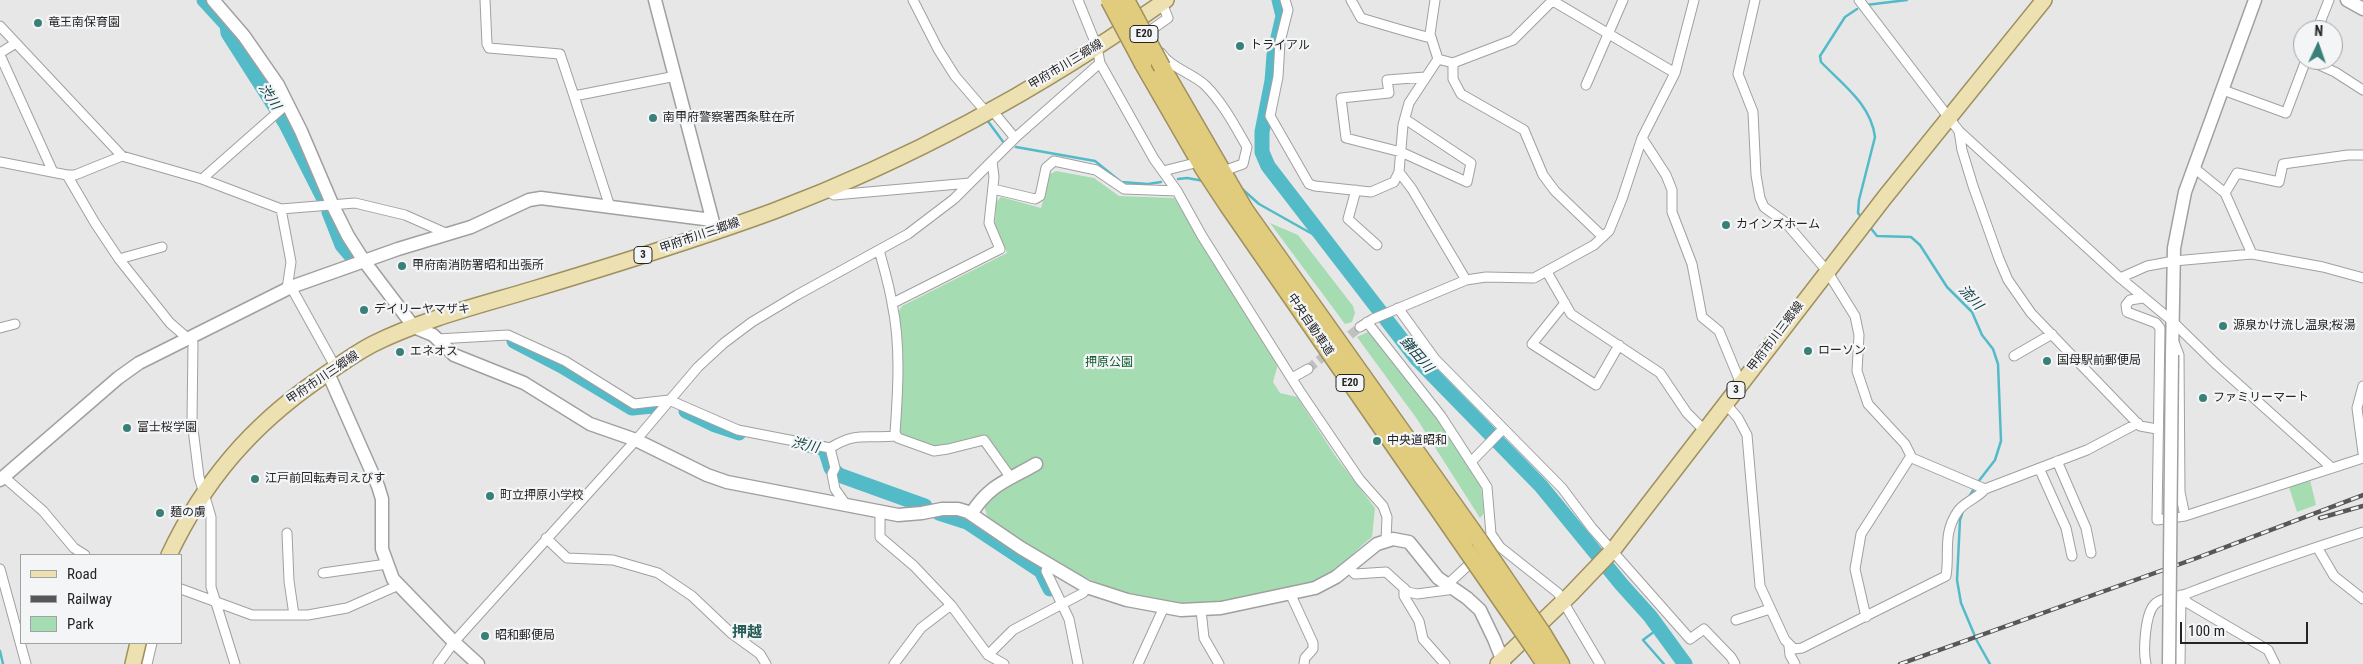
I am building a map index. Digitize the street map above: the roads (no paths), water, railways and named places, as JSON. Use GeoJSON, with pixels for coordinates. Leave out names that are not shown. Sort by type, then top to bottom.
{"type":"FeatureCollection","features":[{"type":"Feature","properties":{"kind":"highway","name":"中央自動車道"},"geometry":{"type":"LineString","coordinates":[[1109,0],[1197,166],[1242,215],[1538,640],[1561,664]]}},
{"type":"Feature","properties":{"kind":"highway","name":"中央自動車道"},"geometry":{"type":"LineString","coordinates":[[1126,0],[1162,67],[1226,170],[1242,215]]}},
{"type":"Feature","properties":{"kind":"highway","name":"中央自動車道"},"geometry":{"type":"LineString","coordinates":[[1538,640],[1545,664]]}},
{"type":"Feature","properties":{"kind":"main road","name":"甲府市川三郷線"},"geometry":{"type":"LineString","coordinates":[[1502,662],[1612,551],[1865,222],[2044,0]]}},
{"type":"Feature","properties":{"kind":"main road","name":"甲府市川三郷線"},"geometry":{"type":"LineString","coordinates":[[169,554],[203,492],[255,430],[289,400],[373,344],[414,327],[825,190],[912,152],[989,110],[1097,47],[1163,1]]}},
{"type":"Feature","properties":{"kind":"main road"},"geometry":{"type":"LineString","coordinates":[[133,664],[138,644]]}},
{"type":"Feature","properties":{"kind":"street"},"geometry":{"type":"LineString","coordinates":[[213,0],[244,36],[278,85],[286,106],[301,131],[333,206],[364,261],[414,327],[433,335],[454,355],[524,383],[590,424],[636,440],[707,475],[727,482],[898,515],[958,509],[971,514],[1049,565],[1087,587],[1127,600],[1164,607],[1201,610],[1245,604],[1324,584],[1369,550],[1386,540],[1403,540],[1409,542],[1438,578],[1452,586],[1480,610],[1502,662]]}},
{"type":"Feature","properties":{"kind":"street"},"geometry":{"type":"LineString","coordinates":[[485,0],[487,44],[489,48],[560,54],[610,207]]}},
{"type":"Feature","properties":{"kind":"street"},"geometry":{"type":"LineString","coordinates":[[83,554],[74,548],[43,512],[2,478],[118,378],[139,363],[289,288],[364,261],[471,227],[529,200],[541,198],[610,207],[714,226],[655,0]]}},
{"type":"Feature","properties":{"kind":"street"},"geometry":{"type":"LineString","coordinates":[[913,0],[955,76],[1015,138]]}},
{"type":"Feature","properties":{"kind":"street"},"geometry":{"type":"LineString","coordinates":[[1078,0],[1097,47],[1100,63],[1154,159],[1177,191],[1202,236],[1292,378],[1360,480],[1383,506],[1387,517],[1386,540]]}},
{"type":"Feature","properties":{"kind":"street"},"geometry":{"type":"LineString","coordinates":[[1285,0],[1288,10],[1280,42],[1278,77],[1270,116],[1309,184],[1371,192],[1394,182],[1399,172],[1404,119],[1408,103],[1438,59]]}},
{"type":"Feature","properties":{"kind":"street"},"geometry":{"type":"LineString","coordinates":[[1351,0],[1361,18],[1431,38]]}},
{"type":"Feature","properties":{"kind":"street"},"geometry":{"type":"LineString","coordinates":[[1435,0],[1430,34],[1438,59]]}},
{"type":"Feature","properties":{"kind":"street"},"geometry":{"type":"LineString","coordinates":[[1438,59],[1453,63],[1512,40],[1553,0],[1675,73]]}},
{"type":"Feature","properties":{"kind":"street"},"geometry":{"type":"LineString","coordinates":[[1586,85],[1623,0]]}},
{"type":"Feature","properties":{"kind":"street"},"geometry":{"type":"LineString","coordinates":[[1600,664],[1558,593],[1500,547],[1491,534],[1486,486],[1441,416],[1366,323],[1466,280],[1534,278],[1594,245],[1603,237],[1609,231],[1622,199],[1642,138],[1675,73],[1694,0]]}},
{"type":"Feature","properties":{"kind":"street"},"geometry":{"type":"LineString","coordinates":[[1755,0],[1738,74],[1753,112],[1756,175],[1760,198],[1764,207],[1786,223],[1827,271],[1855,316],[1859,335],[1857,371],[1868,404],[1905,444],[1912,458],[1985,489]]}},
{"type":"Feature","properties":{"kind":"street"},"geometry":{"type":"LineString","coordinates":[[1859,0],[1959,131],[2120,278],[2171,320],[2216,365],[2332,468]]}},
{"type":"Feature","properties":{"kind":"street"},"geometry":{"type":"LineString","coordinates":[[2169,664],[2171,320],[2176,234],[2193,167],[2255,0]]}},
{"type":"Feature","properties":{"kind":"street"},"geometry":{"type":"LineString","coordinates":[[2321,20],[2329,0]]}},
{"type":"Feature","properties":{"kind":"street"},"geometry":{"type":"LineString","coordinates":[[2347,0],[2363,9]]}},
{"type":"Feature","properties":{"kind":"street"},"geometry":{"type":"LineString","coordinates":[[1163,1],[1168,18],[1151,30],[1151,37],[1166,60],[1205,86],[1226,110],[1247,147],[1243,164],[1226,170]]}},
{"type":"Feature","properties":{"kind":"street"},"geometry":{"type":"LineString","coordinates":[[0,26],[122,156],[202,179],[281,209],[354,203],[376,206],[405,215],[449,234]]}},
{"type":"Feature","properties":{"kind":"street"},"geometry":{"type":"LineString","coordinates":[[16,43],[0,54],[52,172]]}},
{"type":"Feature","properties":{"kind":"street"},"geometry":{"type":"LineString","coordinates":[[438,664],[454,642],[636,440],[698,367],[724,343],[752,322],[797,295],[908,234],[954,199],[1015,138],[1100,63]]}},
{"type":"Feature","properties":{"kind":"street"},"geometry":{"type":"LineString","coordinates":[[1453,63],[1453,79],[1461,94],[1524,130],[1547,181],[1603,237]]}},
{"type":"Feature","properties":{"kind":"street"},"geometry":{"type":"LineString","coordinates":[[2223,90],[2286,112],[2303,70]]}},
{"type":"Feature","properties":{"kind":"street"},"geometry":{"type":"LineString","coordinates":[[2330,70],[2363,90]]}},
{"type":"Feature","properties":{"kind":"street"},"geometry":{"type":"LineString","coordinates":[[574,96],[676,76]]}},
{"type":"Feature","properties":{"kind":"street"},"geometry":{"type":"LineString","coordinates":[[1404,119],[1471,163],[1467,182],[1401,152],[1346,138],[1341,98],[1389,93],[1387,80],[1425,77]]}},
{"type":"Feature","properties":{"kind":"street"},"geometry":{"type":"LineString","coordinates":[[202,179],[286,106]]}},
{"type":"Feature","properties":{"kind":"street"},"geometry":{"type":"LineString","coordinates":[[1959,131],[1972,186],[2008,280],[2026,307],[2138,424],[2157,429]]}},
{"type":"Feature","properties":{"kind":"street"},"geometry":{"type":"LineString","coordinates":[[1642,138],[1666,175],[1672,190],[1672,212],[1692,264],[1702,317],[1719,331],[1741,384]]}},
{"type":"Feature","properties":{"kind":"street"},"geometry":{"type":"LineString","coordinates":[[2225,193],[2237,173],[2279,182],[2283,164],[2348,154],[2363,155]]}},
{"type":"Feature","properties":{"kind":"street"},"geometry":{"type":"LineString","coordinates":[[0,162],[75,175],[122,156]]}},
{"type":"Feature","properties":{"kind":"street"},"geometry":{"type":"LineString","coordinates":[[892,303],[1000,249],[989,223],[994,177],[992,161]]}},
{"type":"Feature","properties":{"kind":"street"},"geometry":{"type":"LineString","coordinates":[[993,189],[1035,199],[1040,196],[1046,168],[1054,161],[1096,170],[1124,189],[1177,191]]}},
{"type":"Feature","properties":{"kind":"street"},"geometry":{"type":"LineString","coordinates":[[1163,171],[1197,166]]}},
{"type":"Feature","properties":{"kind":"street"},"geometry":{"type":"LineString","coordinates":[[2193,167],[2225,193],[2252,254]]}},
{"type":"Feature","properties":{"kind":"street"},"geometry":{"type":"LineString","coordinates":[[1399,172],[1412,190],[1466,280]]}},
{"type":"Feature","properties":{"kind":"street"},"geometry":{"type":"LineString","coordinates":[[67,175],[119,259],[170,323],[193,343],[192,421],[199,477],[210,517],[211,587],[236,664]]}},
{"type":"Feature","properties":{"kind":"street"},"geometry":{"type":"LineString","coordinates":[[825,190],[834,195],[970,183]]}},
{"type":"Feature","properties":{"kind":"street"},"geometry":{"type":"LineString","coordinates":[[1356,190],[1348,219],[1377,245]]}},
{"type":"Feature","properties":{"kind":"street"},"geometry":{"type":"LineString","coordinates":[[281,209],[291,262],[289,288],[332,370],[382,499],[381,532],[387,564],[399,585],[478,664]]}},
{"type":"Feature","properties":{"kind":"street"},"geometry":{"type":"LineString","coordinates":[[119,259],[162,247]]}},
{"type":"Feature","properties":{"kind":"street"},"geometry":{"type":"LineString","coordinates":[[879,250],[892,303],[897,353],[896,436]]}},
{"type":"Feature","properties":{"kind":"street"},"geometry":{"type":"LineString","coordinates":[[2120,278],[2147,266],[2174,261],[2252,254],[2323,267],[2363,278]]}},
{"type":"Feature","properties":{"kind":"street"},"geometry":{"type":"LineString","coordinates":[[1547,272],[1571,314],[1660,373],[1687,413],[1705,431]]}},
{"type":"Feature","properties":{"kind":"street"},"geometry":{"type":"LineString","coordinates":[[2143,298],[2130,300],[2126,305],[2127,312],[2156,323],[2160,328],[2157,520],[2185,516],[2363,458]]}},
{"type":"Feature","properties":{"kind":"street"},"geometry":{"type":"LineString","coordinates":[[1565,303],[1532,344],[1596,385],[1619,346]]}},
{"type":"Feature","properties":{"kind":"street"},"geometry":{"type":"LineString","coordinates":[[1396,309],[1434,358],[1562,488],[1592,528],[1690,639],[1704,629],[1730,656],[1735,664]]}},
{"type":"Feature","properties":{"kind":"street"},"geometry":{"type":"LineString","coordinates":[[0,328],[15,324]]}},
{"type":"Feature","properties":{"kind":"street"},"geometry":{"type":"LineString","coordinates":[[437,339],[508,334],[565,362],[634,404],[669,400],[738,430],[830,448],[846,438],[857,436],[877,438],[896,436],[934,451],[948,450],[984,440],[1010,478]]}},
{"type":"Feature","properties":{"kind":"street"},"geometry":{"type":"LineString","coordinates":[[2014,356],[2052,334]]}},
{"type":"Feature","properties":{"kind":"street"},"geometry":{"type":"LineString","coordinates":[[2171,335],[2179,354],[2180,492],[2185,516]]}},
{"type":"Feature","properties":{"kind":"street"},"geometry":{"type":"LineString","coordinates":[[1292,378],[1308,369]]}},
{"type":"Feature","properties":{"kind":"street"},"geometry":{"type":"LineString","coordinates":[[2363,386],[2358,408],[2363,453]]}},
{"type":"Feature","properties":{"kind":"street"},"geometry":{"type":"LineString","coordinates":[[1726,404],[1738,418],[1747,435],[1760,586],[1789,646],[1790,654],[1795,664]]}},
{"type":"Feature","properties":{"kind":"street"},"geometry":{"type":"LineString","coordinates":[[1789,646],[1794,649],[1802,648],[1946,576],[1947,540],[1958,510],[1978,497],[1985,489],[2087,450],[2138,424]]}},
{"type":"Feature","properties":{"kind":"street"},"geometry":{"type":"LineString","coordinates":[[1471,462],[1503,429]]}},
{"type":"Feature","properties":{"kind":"street"},"geometry":{"type":"LineString","coordinates":[[830,448],[835,489],[847,506]]}},
{"type":"Feature","properties":{"kind":"street"},"geometry":{"type":"LineString","coordinates":[[1866,617],[1855,569],[1861,534],[1911,456]]}},
{"type":"Feature","properties":{"kind":"street"},"geometry":{"type":"LineString","coordinates":[[2057,462],[2086,528],[2091,553]]}},
{"type":"Feature","properties":{"kind":"street"},"geometry":{"type":"LineString","coordinates":[[971,514],[981,498],[992,488],[1036,464]]}},
{"type":"Feature","properties":{"kind":"street"},"geometry":{"type":"LineString","coordinates":[[2039,468],[2066,528],[2072,556]]}},
{"type":"Feature","properties":{"kind":"street"},"geometry":{"type":"LineString","coordinates":[[880,512],[880,537],[914,566],[951,605],[988,654],[1001,663]]}},
{"type":"Feature","properties":{"kind":"street"},"geometry":{"type":"LineString","coordinates":[[2146,664],[2146,635],[2152,606],[2159,601],[2363,532]]}},
{"type":"Feature","properties":{"kind":"street"},"geometry":{"type":"LineString","coordinates":[[287,533],[289,580],[294,615]]}},
{"type":"Feature","properties":{"kind":"street"},"geometry":{"type":"LineString","coordinates":[[546,538],[567,558],[613,560],[658,573],[692,596],[731,632],[760,654],[766,664]]}},
{"type":"Feature","properties":{"kind":"street"},"geometry":{"type":"LineString","coordinates":[[1348,567],[1355,574],[1386,572],[1404,588],[1417,594],[1452,586],[1496,540]]}},
{"type":"Feature","properties":{"kind":"street"},"geometry":{"type":"LineString","coordinates":[[2317,547],[2334,576],[2363,599]]}},
{"type":"Feature","properties":{"kind":"street"},"geometry":{"type":"LineString","coordinates":[[323,573],[387,564]]}},
{"type":"Feature","properties":{"kind":"street"},"geometry":{"type":"LineString","coordinates":[[1049,565],[1046,571],[1059,604],[1069,619],[1078,664]]}},
{"type":"Feature","properties":{"kind":"street"},"geometry":{"type":"LineString","coordinates":[[0,569],[20,642]]}},
{"type":"Feature","properties":{"kind":"street"},"geometry":{"type":"LineString","coordinates":[[182,589],[252,615],[308,615],[347,608],[399,585]]}},
{"type":"Feature","properties":{"kind":"street"},"geometry":{"type":"LineString","coordinates":[[988,654],[1013,630],[1083,593],[1087,587]]}},
{"type":"Feature","properties":{"kind":"street"},"geometry":{"type":"LineString","coordinates":[[1404,588],[1404,596],[1418,621],[1423,639],[1445,664]]}},
{"type":"Feature","properties":{"kind":"street"},"geometry":{"type":"LineString","coordinates":[[1290,593],[1313,643],[1313,649],[1305,658],[1304,664]]}},
{"type":"Feature","properties":{"kind":"street"},"geometry":{"type":"LineString","coordinates":[[2180,664],[2181,595]]}},
{"type":"Feature","properties":{"kind":"street"},"geometry":{"type":"LineString","coordinates":[[2181,595],[2188,603],[2268,650],[2275,664]]}},
{"type":"Feature","properties":{"kind":"street"},"geometry":{"type":"LineString","coordinates":[[894,664],[921,628],[951,605]]}},
{"type":"Feature","properties":{"kind":"street"},"geometry":{"type":"LineString","coordinates":[[1138,664],[1164,607]]}},
{"type":"Feature","properties":{"kind":"street"},"geometry":{"type":"LineString","coordinates":[[1736,620],[1770,609]]}},
{"type":"Feature","properties":{"kind":"street"},"geometry":{"type":"LineString","coordinates":[[1201,610],[1204,638],[1218,664]]}},
{"type":"Feature","properties":{"kind":"street"},"geometry":{"type":"LineString","coordinates":[[21,644],[26,664]]}},
{"type":"Feature","properties":{"kind":"street"},"geometry":{"type":"LineString","coordinates":[[147,664],[152,644]]}},
{"type":"Feature","properties":{"kind":"waterway","name":"渋川"},"geometry":{"type":"LineString","coordinates":[[204,0],[227,25],[228,33],[286,124],[325,201]]}},
{"type":"Feature","properties":{"kind":"waterway","name":"鎌田川"},"geometry":{"type":"LineString","coordinates":[[1279,0],[1283,16],[1274,55],[1272,81],[1262,132],[1262,152],[1268,166],[1416,358],[1541,486],[1622,585],[1650,616],[1685,664]]}},
{"type":"Feature","properties":{"kind":"waterway","name":"流川"},"geometry":{"type":"LineString","coordinates":[[1866,5],[1907,0]]}},
{"type":"Feature","properties":{"kind":"waterway","name":"流川"},"geometry":{"type":"LineString","coordinates":[[1857,9],[1845,17],[1820,56],[1821,62],[1862,105],[1872,125],[1875,137],[1859,200],[1858,213],[1862,218]]}},
{"type":"Feature","properties":{"kind":"waterway"},"geometry":{"type":"LineString","coordinates":[[987,120],[1004,143]]}},
{"type":"Feature","properties":{"kind":"waterway"},"geometry":{"type":"LineString","coordinates":[[1016,147],[1095,161],[1121,182],[1148,184],[1161,182]]}},
{"type":"Feature","properties":{"kind":"waterway"},"geometry":{"type":"LineString","coordinates":[[1178,179],[1187,178],[1204,181]]}},
{"type":"Feature","properties":{"kind":"waterway"},"geometry":{"type":"LineString","coordinates":[[1241,188],[1259,204],[1323,240]]}},
{"type":"Feature","properties":{"kind":"waterway","name":"渋川"},"geometry":{"type":"LineString","coordinates":[[329,212],[342,245],[354,259]]}},
{"type":"Feature","properties":{"kind":"waterway","name":"流川"},"geometry":{"type":"LineString","coordinates":[[1869,226],[1877,236],[1911,237],[1920,245],[1947,287],[1972,312],[1982,335],[1993,349],[1998,364],[2001,441],[1995,460],[1978,482]]}},
{"type":"Feature","properties":{"kind":"waterway","name":"渋川"},"geometry":{"type":"LineString","coordinates":[[514,341],[562,366],[632,408],[653,406]]}},
{"type":"Feature","properties":{"kind":"waterway","name":"渋川"},"geometry":{"type":"LineString","coordinates":[[686,411],[715,425],[739,433]]}},
{"type":"Feature","properties":{"kind":"waterway","name":"渋川"},"geometry":{"type":"LineString","coordinates":[[808,445],[825,449],[831,468],[839,475],[925,506]]}},
{"type":"Feature","properties":{"kind":"waterway","name":"流川"},"geometry":{"type":"LineString","coordinates":[[1969,497],[1975,487]]}},
{"type":"Feature","properties":{"kind":"waterway","name":"流川"},"geometry":{"type":"LineString","coordinates":[[1963,511],[1960,520],[1957,580],[1961,603],[1977,641],[1990,664]]}},
{"type":"Feature","properties":{"kind":"waterway","name":"渋川"},"geometry":{"type":"LineString","coordinates":[[939,513],[967,522],[1041,571],[1050,589]]}},
{"type":"Feature","properties":{"kind":"waterway"},"geometry":{"type":"LineString","coordinates":[[1659,628],[1643,640],[1664,664]]}},
{"type":"Feature","properties":{"kind":"waterway"},"geometry":{"type":"LineString","coordinates":[[0,651],[3,664]]}},
{"type":"Feature","properties":{"kind":"tunnel"},"geometry":{"type":"LineString","coordinates":[[1308,369],[1360,327]]}},
{"type":"Feature","properties":{"kind":"railway"},"geometry":{"type":"LineString","coordinates":[[1900,664],[2194,559],[2363,495]]}},
{"type":"Feature","properties":{"kind":"railway"},"geometry":{"type":"LineString","coordinates":[[2320,518],[2363,506]]}},
{"type":"Feature","properties":{"kind":"place","name":"竜王南保育園"},"geometry":{"type":"Point","coordinates":[38,23]}},
{"type":"Feature","properties":{"kind":"place","name":"トライアル"},"geometry":{"type":"Point","coordinates":[1240,46]}},
{"type":"Feature","properties":{"kind":"place","name":"南甲府警察署西条駐在所"},"geometry":{"type":"Point","coordinates":[653,118]}},
{"type":"Feature","properties":{"kind":"place","name":"カインズホーム"},"geometry":{"type":"Point","coordinates":[1726,225]}},
{"type":"Feature","properties":{"kind":"place","name":"甲府南消防署昭和出張所"},"geometry":{"type":"Point","coordinates":[402,266]}},
{"type":"Feature","properties":{"kind":"place","name":"デイリーヤマザキ"},"geometry":{"type":"Point","coordinates":[364,310]}},
{"type":"Feature","properties":{"kind":"place","name":"源泉かけ流し温泉;桜湯"},"geometry":{"type":"Point","coordinates":[2223,326]}},
{"type":"Feature","properties":{"kind":"place","name":"ローソン"},"geometry":{"type":"Point","coordinates":[1808,351]}},
{"type":"Feature","properties":{"kind":"place","name":"エネオス"},"geometry":{"type":"Point","coordinates":[400,352]}},
{"type":"Feature","properties":{"kind":"place","name":"国母駅前郵便局"},"geometry":{"type":"Point","coordinates":[2047,361]}},
{"type":"Feature","properties":{"kind":"place","name":"ファミリーマート"},"geometry":{"type":"Point","coordinates":[2203,398]}},
{"type":"Feature","properties":{"kind":"place","name":"富士桜学園"},"geometry":{"type":"Point","coordinates":[127,428]}},
{"type":"Feature","properties":{"kind":"place","name":"中央道昭和"},"geometry":{"type":"Point","coordinates":[1377,441]}},
{"type":"Feature","properties":{"kind":"place","name":"江戸前回転寿司えびす"},"geometry":{"type":"Point","coordinates":[255,479]}},
{"type":"Feature","properties":{"kind":"place","name":"町立押原小学校"},"geometry":{"type":"Point","coordinates":[490,496]}},
{"type":"Feature","properties":{"kind":"place","name":"麺の虜"},"geometry":{"type":"Point","coordinates":[160,513]}},
{"type":"Feature","properties":{"kind":"place","name":"昭和郵便局"},"geometry":{"type":"Point","coordinates":[485,636]}},
{"type":"Feature","properties":{"kind":"district","name":"押越"},"geometry":{"type":"Point","coordinates":[747,633]}},
{"type":"Feature","properties":{"kind":"park label","name":"押原公園"},"geometry":{"type":"Point","coordinates":[1109,363]}}]}
